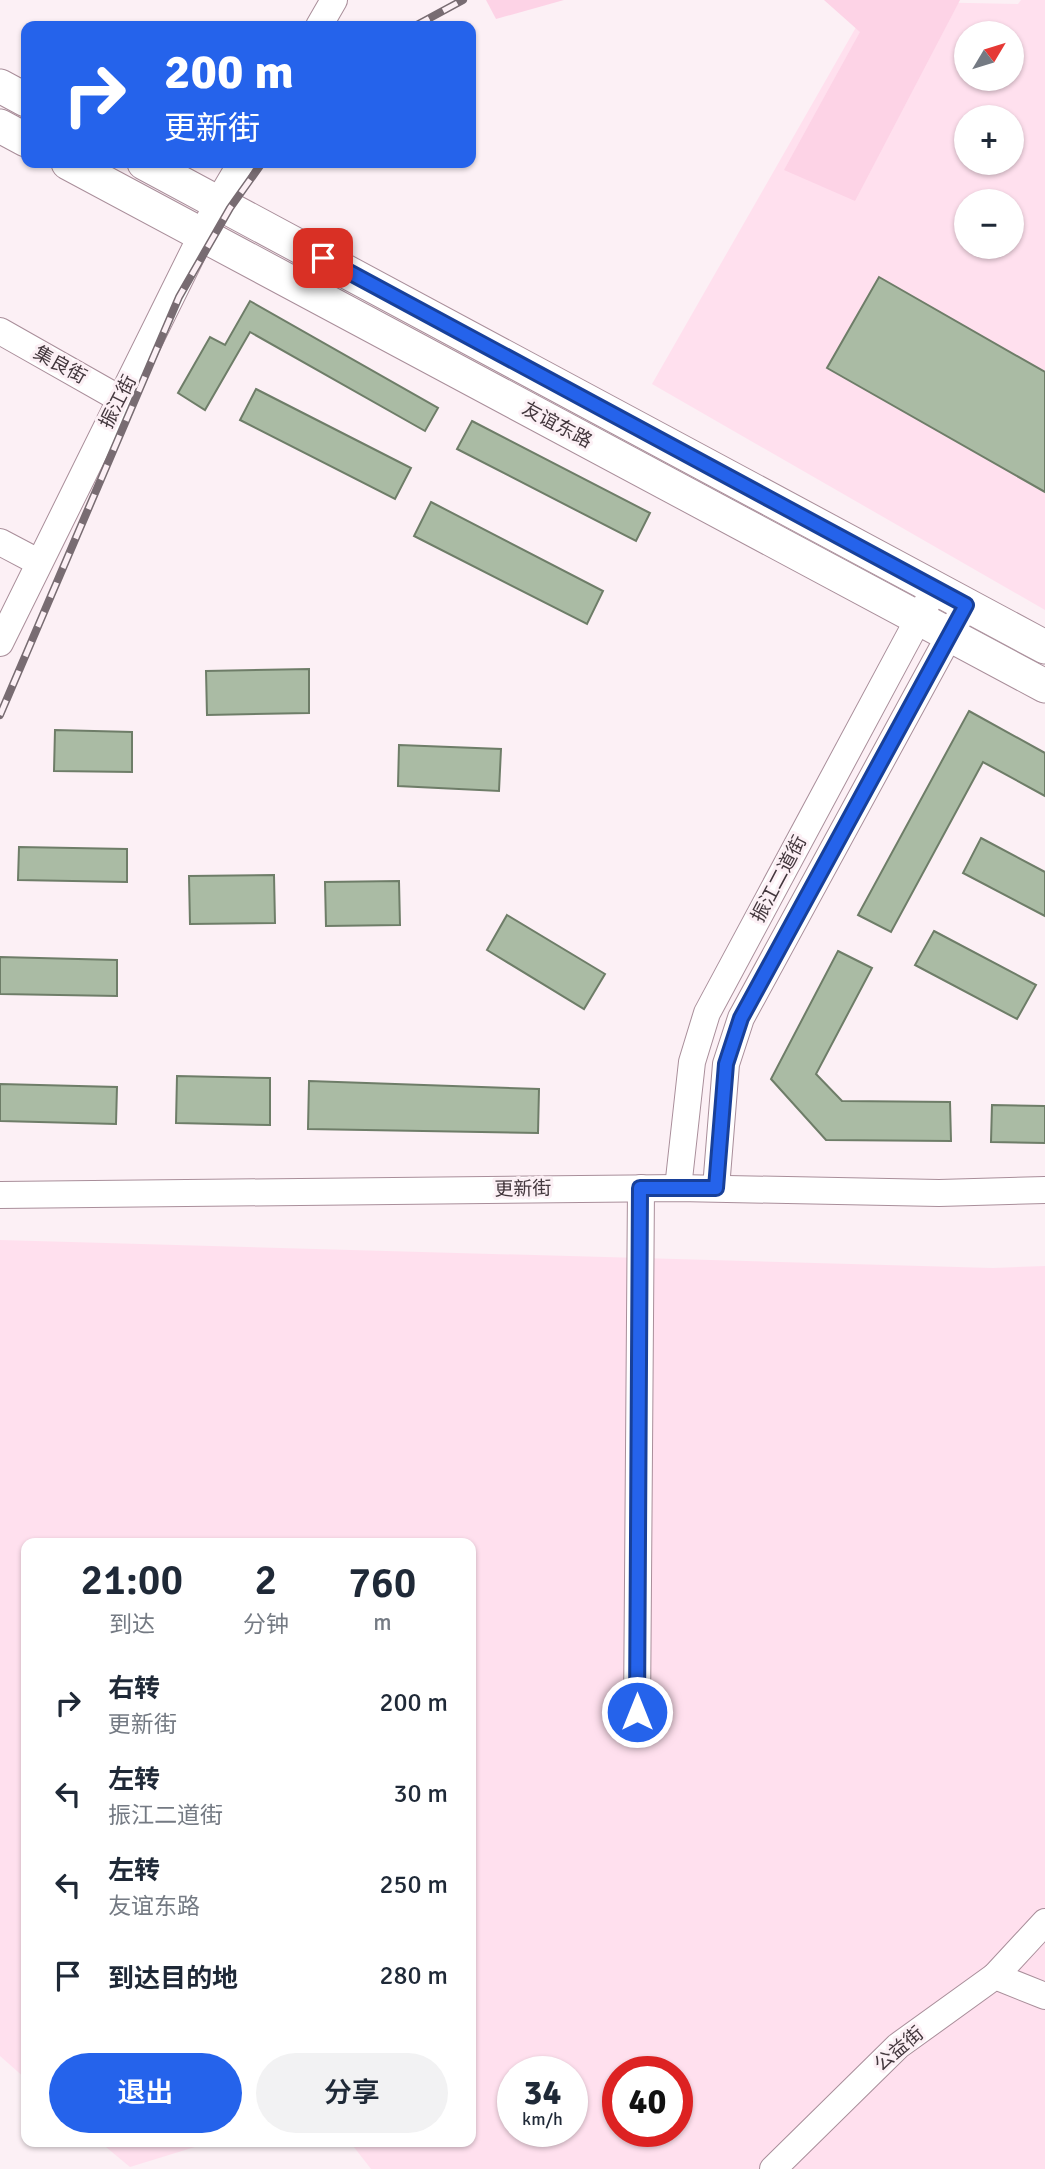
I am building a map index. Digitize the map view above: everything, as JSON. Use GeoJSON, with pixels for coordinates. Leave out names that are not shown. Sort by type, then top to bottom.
{"type":"FeatureCollection","features":[{"type":"Feature","properties":{"kind":"highway"},"geometry":{"type":"LineString","coordinates":[[0,86],[21,97]]}},
{"type":"Feature","properties":{"kind":"highway"},"geometry":{"type":"LineString","coordinates":[[0,126],[21,137]]}},
{"type":"Feature","properties":{"kind":"highway","name":"友谊东路"},"geometry":{"type":"LineString","coordinates":[[77,168],[1045,686]]}},
{"type":"Feature","properties":{"kind":"highway","name":"友谊东路"},"geometry":{"type":"LineString","coordinates":[[153,168],[1045,647]]}},
{"type":"Feature","properties":{"kind":"street"},"geometry":{"type":"LineString","coordinates":[[322,21],[334,0]]}},
{"type":"Feature","properties":{"kind":"street","name":"振江街"},"geometry":{"type":"LineString","coordinates":[[0,643],[218,202],[238,168]]}},
{"type":"Feature","properties":{"kind":"street","name":"集良街"},"geometry":{"type":"LineString","coordinates":[[0,331],[120,399]]}},
{"type":"Feature","properties":{"kind":"street"},"geometry":{"type":"LineString","coordinates":[[0,542],[38,562]]}},
{"type":"Feature","properties":{"kind":"street","name":"振江二道街"},"geometry":{"type":"LineString","coordinates":[[678,1188],[692,1062],[707,1013],[935,588]]}},
{"type":"Feature","properties":{"kind":"street","name":"振江二道街"},"geometry":{"type":"LineString","coordinates":[[716,1188],[726,1064],[741,1018],[966,605]]}},
{"type":"Feature","properties":{"kind":"street"},"geometry":{"type":"LineString","coordinates":[[637,1712],[640,1188]]}},
{"type":"Feature","properties":{"kind":"street","name":"更新街"},"geometry":{"type":"LineString","coordinates":[[0,1195],[640,1188],[939,1193],[1045,1190]]}},
{"type":"Feature","properties":{"kind":"street","name":"公益街"},"geometry":{"type":"LineString","coordinates":[[773,2169],[898,2046],[995,1976],[1045,1922]]}},
{"type":"Feature","properties":{"kind":"street"},"geometry":{"type":"LineString","coordinates":[[995,1976],[1045,1996]]}},
{"type":"Feature","properties":{"kind":"shaded area"},"geometry":{"type":"Polygon","coordinates":[[[486,0],[564,0],[496,19],[486,0]]]}},
{"type":"Feature","properties":{"kind":"shaded area"},"geometry":{"type":"Polygon","coordinates":[[[824,0],[960,0],[855,201],[784,170],[860,32],[824,0]]]}},
{"type":"Feature","properties":{"kind":"shaded area"},"geometry":{"type":"Polygon","coordinates":[[[1021,0],[1045,0],[1045,610],[652,384],[871,1],[1018,4],[1021,0]]]}},
{"type":"Feature","properties":{"kind":"shaded area"},"geometry":{"type":"Polygon","coordinates":[[[0,1240],[993,1268],[1045,1266],[1045,2169],[371,2169],[354,2147],[476,2147],[476,1538],[21,1538],[21,2075],[0,2056],[0,1240]]]}},
{"type":"Feature","properties":{"kind":"shaded area"},"geometry":{"type":"Polygon","coordinates":[[[106,2147],[195,2147],[130,2167],[106,2147]]]}},
{"type":"Feature","properties":{"kind":"building"},"geometry":{"type":"Polygon","coordinates":[[[879,277],[1045,372],[1045,492],[827,368],[879,277]]]}},
{"type":"Feature","properties":{"kind":"building"},"geometry":{"type":"Polygon","coordinates":[[[250,301],[438,408],[425,431],[250,332],[205,410],[178,393],[210,337],[225,345],[250,301]]]}},
{"type":"Feature","properties":{"kind":"building"},"geometry":{"type":"Polygon","coordinates":[[[256,389],[411,468],[395,499],[240,420],[256,389]]]}},
{"type":"Feature","properties":{"kind":"building"},"geometry":{"type":"Polygon","coordinates":[[[472,421],[650,513],[636,541],[457,449],[472,421]]]}},
{"type":"Feature","properties":{"kind":"building"},"geometry":{"type":"Polygon","coordinates":[[[431,502],[603,591],[587,624],[414,536],[431,502]]]}},
{"type":"Feature","properties":{"kind":"building"},"geometry":{"type":"Polygon","coordinates":[[[309,669],[309,713],[207,715],[206,671],[309,669]]]}},
{"type":"Feature","properties":{"kind":"building"},"geometry":{"type":"Polygon","coordinates":[[[969,711],[1045,753],[1045,796],[983,762],[891,932],[858,915],[969,711]]]}},
{"type":"Feature","properties":{"kind":"building"},"geometry":{"type":"Polygon","coordinates":[[[55,730],[132,732],[132,772],[54,771],[55,730]]]}},
{"type":"Feature","properties":{"kind":"building"},"geometry":{"type":"Polygon","coordinates":[[[399,745],[501,749],[499,791],[398,786],[399,745]]]}},
{"type":"Feature","properties":{"kind":"building"},"geometry":{"type":"Polygon","coordinates":[[[981,838],[1045,872],[1045,916],[963,873],[981,838]]]}},
{"type":"Feature","properties":{"kind":"building"},"geometry":{"type":"Polygon","coordinates":[[[19,847],[127,849],[127,882],[18,880],[19,847]]]}},
{"type":"Feature","properties":{"kind":"building"},"geometry":{"type":"Polygon","coordinates":[[[274,875],[275,923],[190,924],[189,876],[274,875]]]}},
{"type":"Feature","properties":{"kind":"building"},"geometry":{"type":"Polygon","coordinates":[[[399,881],[400,925],[326,926],[325,882],[399,881]]]}},
{"type":"Feature","properties":{"kind":"building"},"geometry":{"type":"Polygon","coordinates":[[[507,915],[605,974],[584,1009],[487,950],[507,915]]]}},
{"type":"Feature","properties":{"kind":"building"},"geometry":{"type":"Polygon","coordinates":[[[934,931],[1036,985],[1017,1019],[915,965],[934,931]]]}},
{"type":"Feature","properties":{"kind":"building"},"geometry":{"type":"Polygon","coordinates":[[[838,951],[872,968],[816,1074],[842,1101],[950,1102],[951,1141],[826,1140],[771,1079],[838,951]]]}},
{"type":"Feature","properties":{"kind":"building"},"geometry":{"type":"Polygon","coordinates":[[[0,957],[117,960],[117,996],[0,994],[0,957]]]}},
{"type":"Feature","properties":{"kind":"building"},"geometry":{"type":"Polygon","coordinates":[[[177,1076],[270,1078],[270,1125],[176,1123],[177,1076]]]}},
{"type":"Feature","properties":{"kind":"building"},"geometry":{"type":"Polygon","coordinates":[[[309,1081],[539,1089],[538,1133],[308,1129],[309,1081]]]}},
{"type":"Feature","properties":{"kind":"building"},"geometry":{"type":"Polygon","coordinates":[[[0,1084],[117,1087],[116,1124],[0,1121],[0,1084]]]}},
{"type":"Feature","properties":{"kind":"building"},"geometry":{"type":"Polygon","coordinates":[[[992,1105],[1045,1106],[1045,1143],[991,1142],[992,1105]]]}},
{"type":"Feature","properties":{"kind":"railway"},"geometry":{"type":"LineString","coordinates":[[424,21],[463,0]]}},
{"type":"Feature","properties":{"kind":"railway"},"geometry":{"type":"LineString","coordinates":[[0,715],[179,297],[230,208],[258,168]]}},
{"type":"Feature","properties":{"kind":"route"},"geometry":{"type":"LineString","coordinates":[[323,258],[966,605],[741,1018],[726,1064],[716,1188],[640,1188],[637,1712]]}}]}
